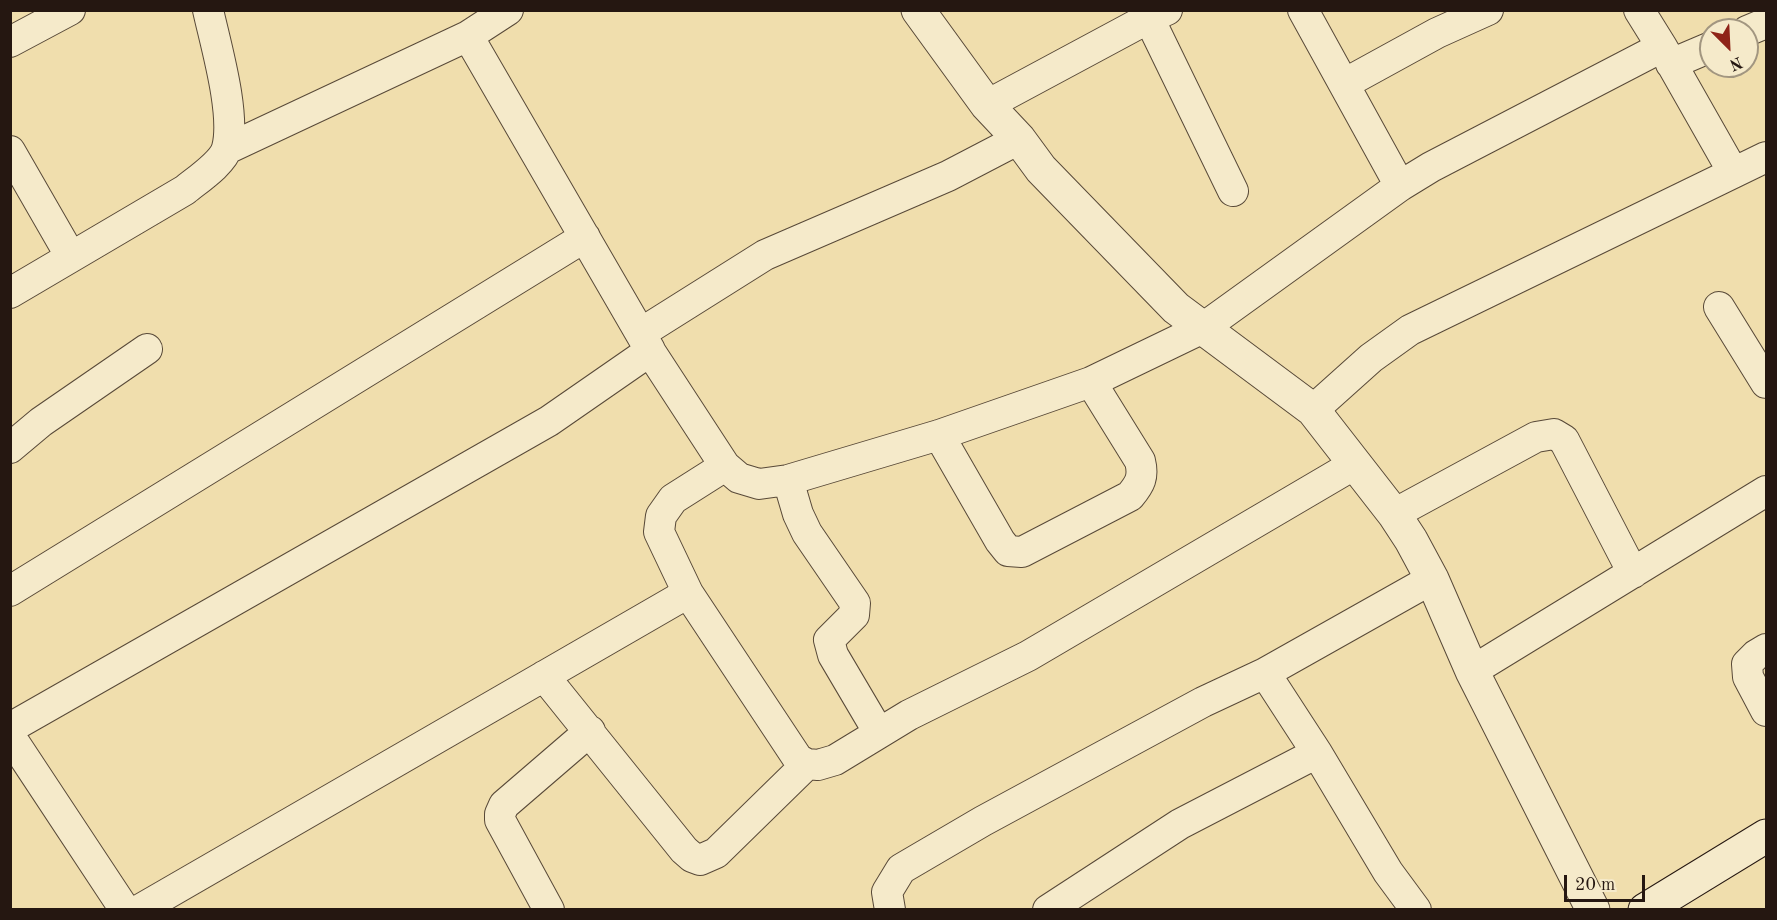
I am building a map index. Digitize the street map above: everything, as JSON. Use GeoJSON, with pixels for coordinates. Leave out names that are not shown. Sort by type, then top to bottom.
{"type":"FeatureCollection","features":[{"type":"Feature","properties":{"kind":"street"},"geometry":{"type":"LineString","coordinates":[[10,42],[70,10]]}},
{"type":"Feature","properties":{"kind":"street"},"geometry":{"type":"LineString","coordinates":[[208,10],[229,118],[227,149]]}},
{"type":"Feature","properties":{"kind":"street"},"geometry":{"type":"LineString","coordinates":[[918,10],[987,105],[1019,139],[1041,169],[1176,308],[1313,410],[1394,514],[1432,579],[1472,671],[1593,909]]}},
{"type":"Feature","properties":{"kind":"street"},"geometry":{"type":"LineString","coordinates":[[1303,10],[1401,186]]}},
{"type":"Feature","properties":{"kind":"street"},"geometry":{"type":"LineString","coordinates":[[1344,84],[1437,33],[1488,10]]}},
{"type":"Feature","properties":{"kind":"street"},"geometry":{"type":"LineString","coordinates":[[1639,10],[1733,172]]}},
{"type":"Feature","properties":{"kind":"street"},"geometry":{"type":"LineString","coordinates":[[10,293],[185,190],[211,169],[227,149],[468,36],[505,11]]}},
{"type":"Feature","properties":{"kind":"street"},"geometry":{"type":"LineString","coordinates":[[987,105],[1153,13],[1233,191]]}},
{"type":"Feature","properties":{"kind":"street"},"geometry":{"type":"LineString","coordinates":[[468,36],[646,342],[725,466],[739,478],[759,484],[788,480],[939,435],[1091,382],[1203,328],[1431,167],[1667,56],[1699,49]]}},
{"type":"Feature","properties":{"kind":"street"},"geometry":{"type":"LineString","coordinates":[[10,728],[549,421],[646,342],[765,255],[948,176],[1019,139]]}},
{"type":"Feature","properties":{"kind":"street"},"geometry":{"type":"LineString","coordinates":[[10,151],[71,258]]}},
{"type":"Feature","properties":{"kind":"street"},"geometry":{"type":"LineString","coordinates":[[1313,410],[1371,358],[1410,330],[1767,157]]}},
{"type":"Feature","properties":{"kind":"street"},"geometry":{"type":"LineString","coordinates":[[10,591],[585,237]]}},
{"type":"Feature","properties":{"kind":"street"},"geometry":{"type":"LineString","coordinates":[[1719,307],[1767,383]]}},
{"type":"Feature","properties":{"kind":"street"},"geometry":{"type":"LineString","coordinates":[[10,448],[41,422],[147,349]]}},
{"type":"Feature","properties":{"kind":"street"},"geometry":{"type":"LineString","coordinates":[[939,435],[1000,541],[1008,552],[1022,552],[1130,496],[1140,484],[1143,473],[1140,461],[1091,382]]}},
{"type":"Feature","properties":{"kind":"street"},"geometry":{"type":"LineString","coordinates":[[1394,514],[1536,437],[1554,434],[1564,440],[1633,573]]}},
{"type":"Feature","properties":{"kind":"street"},"geometry":{"type":"LineString","coordinates":[[725,466],[674,499],[661,516],[659,532],[688,593],[798,759],[807,764],[818,765],[835,760],[909,715],[1028,656],[1355,464]]}},
{"type":"Feature","properties":{"kind":"street"},"geometry":{"type":"LineString","coordinates":[[788,480],[798,514],[807,533],[855,603],[854,615],[829,640],[833,655],[879,733]]}},
{"type":"Feature","properties":{"kind":"street"},"geometry":{"type":"LineString","coordinates":[[1472,671],[1767,491]]}},
{"type":"Feature","properties":{"kind":"street"},"geometry":{"type":"LineString","coordinates":[[890,909],[887,892],[901,869],[982,821],[1203,702],[1265,673],[1432,579]]}},
{"type":"Feature","properties":{"kind":"street"},"geometry":{"type":"LineString","coordinates":[[139,909],[688,593]]}},
{"type":"Feature","properties":{"kind":"street"},"geometry":{"type":"LineString","coordinates":[[1767,649],[1747,664],[1748,677],[1767,711]]}},
{"type":"Feature","properties":{"kind":"street"},"geometry":{"type":"LineString","coordinates":[[1265,673],[1317,753],[1388,872],[1416,909]]}},
{"type":"Feature","properties":{"kind":"street"},"geometry":{"type":"LineString","coordinates":[[544,676],[684,850],[700,860],[716,853],[807,764]]}},
{"type":"Feature","properties":{"kind":"street"},"geometry":{"type":"LineString","coordinates":[[549,909],[500,820],[500,814],[504,805],[590,731]]}},
{"type":"Feature","properties":{"kind":"street"},"geometry":{"type":"LineString","coordinates":[[10,736],[125,909]]}},
{"type":"Feature","properties":{"kind":"street"},"geometry":{"type":"LineString","coordinates":[[1048,909],[1180,824],[1317,753]]}},
{"type":"Feature","properties":{"kind":"street"},"geometry":{"type":"LineString","coordinates":[[1645,909],[1767,836]]}}]}
